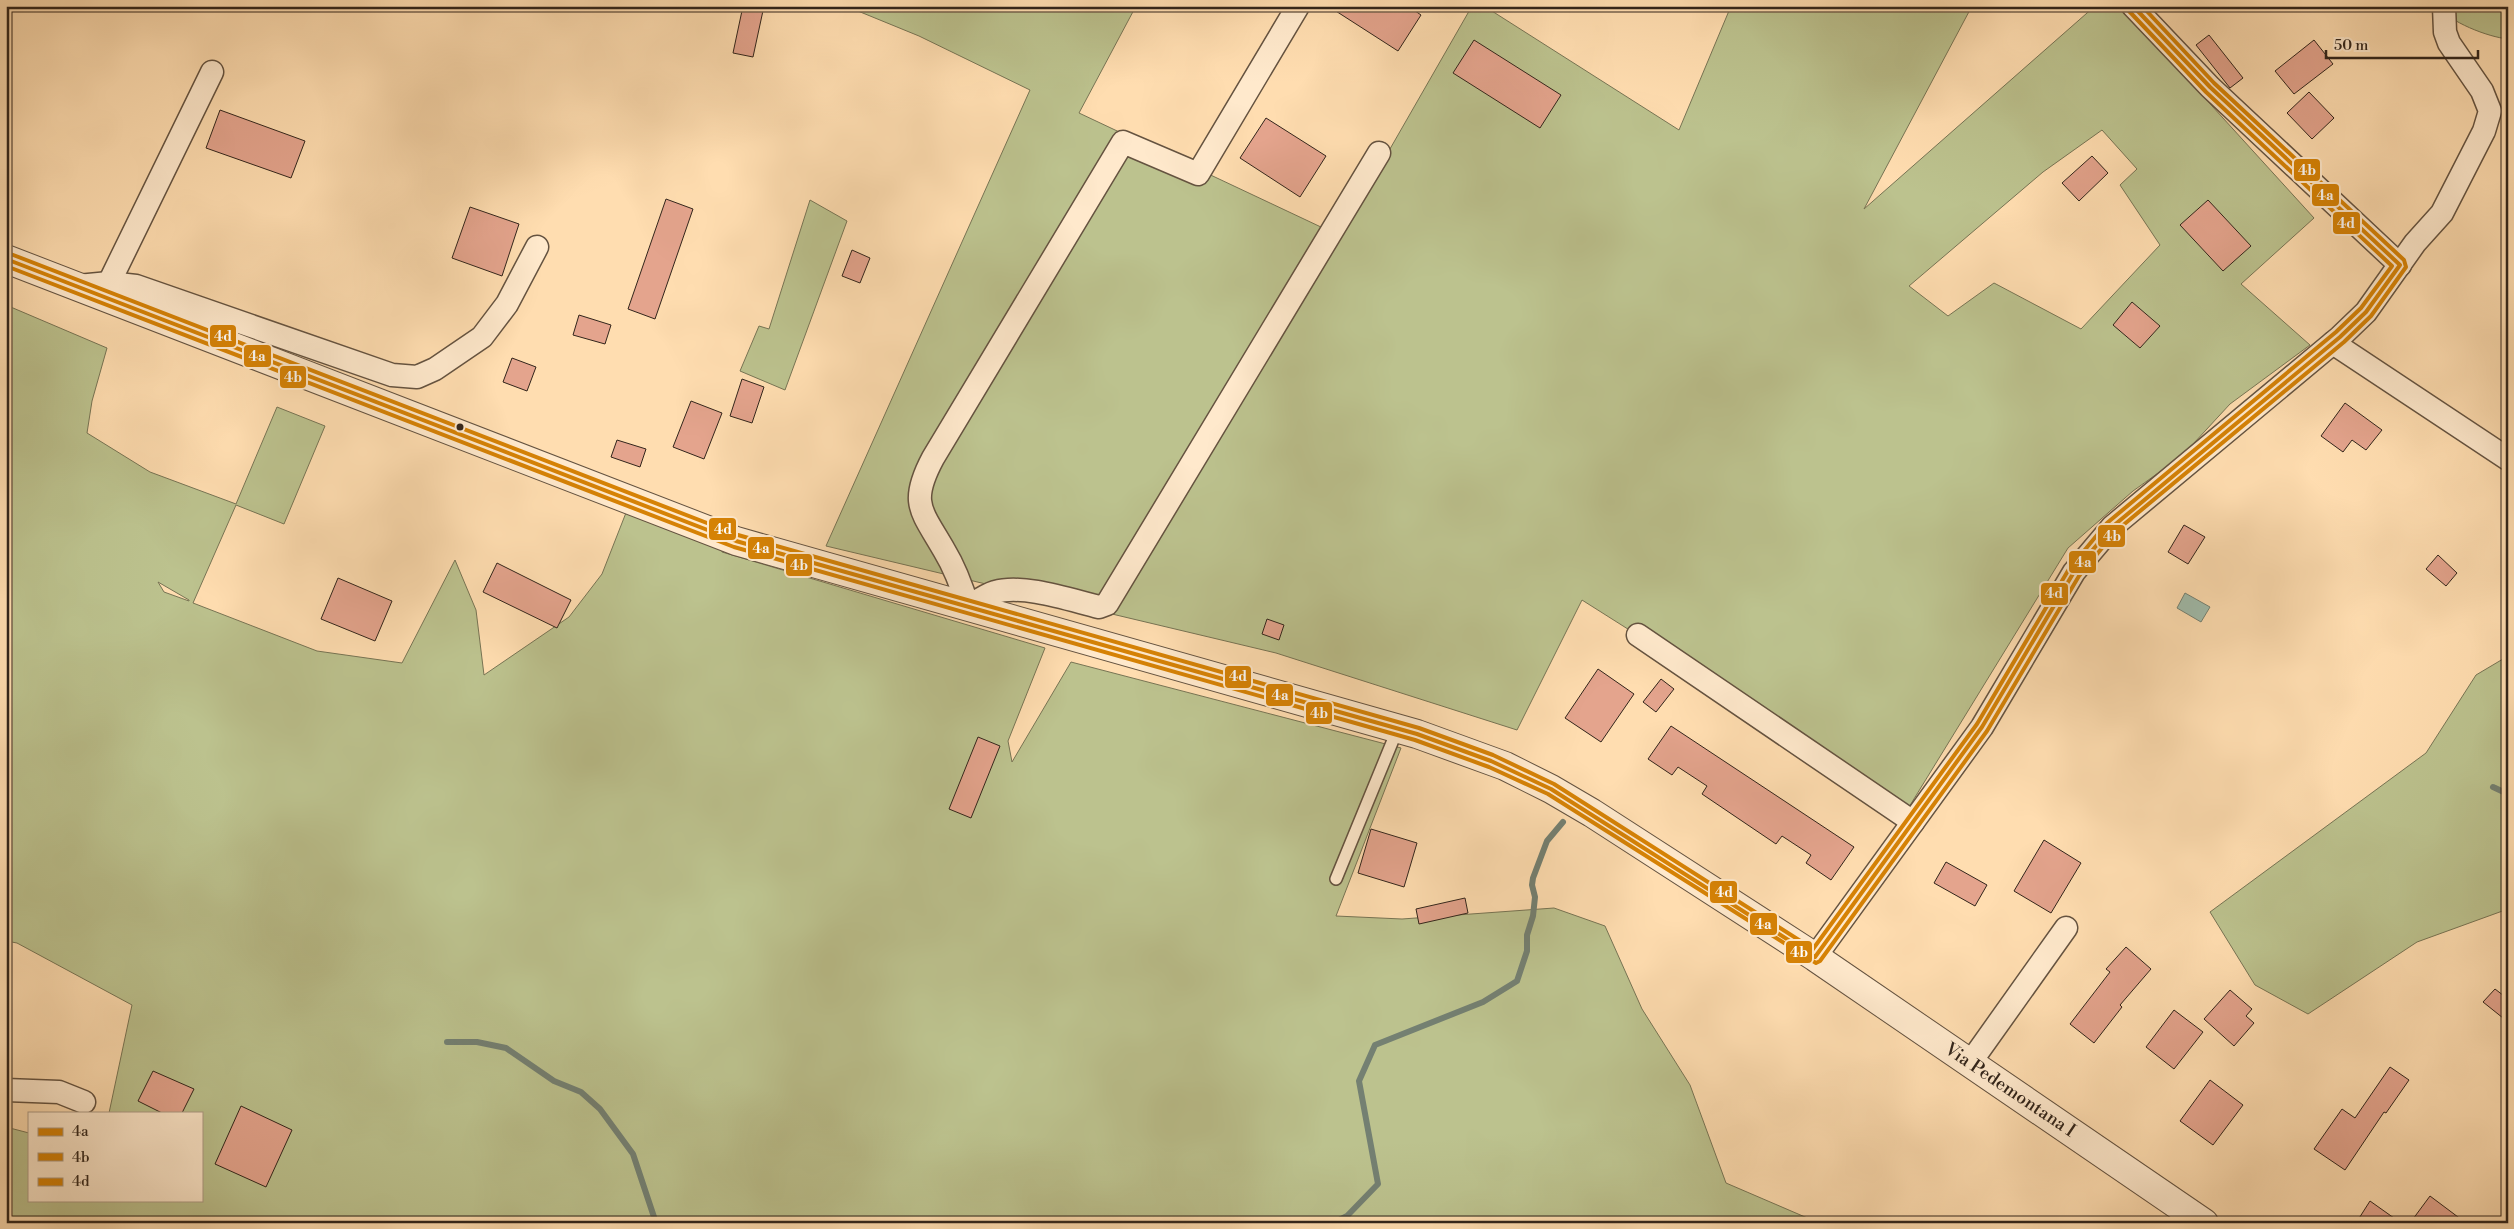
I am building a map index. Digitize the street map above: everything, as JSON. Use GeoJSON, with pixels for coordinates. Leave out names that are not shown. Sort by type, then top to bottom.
{"type":"FeatureCollection","features":[{"type":"Feature","properties":{"kind":"street"},"geometry":{"type":"LineString","coordinates":[[1298,6],[1198,174],[1123,142],[933,458],[920,490],[921,510],[954,568],[968,607],[993,593],[1004,591],[1028,592],[1098,607],[1107,604],[1379,153]]}},
{"type":"Feature","properties":{"kind":"street"},"geometry":{"type":"LineString","coordinates":[[2133,6],[2210,87],[2400,265]]}},
{"type":"Feature","properties":{"kind":"street"},"geometry":{"type":"LineString","coordinates":[[1815,957],[1982,727],[2074,572],[2092,550],[2112,527],[2333,343],[2366,312],[2415,243],[2442,213],[2484,131],[2490,112],[2482,91],[2449,43],[2445,32],[2444,6]]}},
{"type":"Feature","properties":{"kind":"street"},"geometry":{"type":"LineString","coordinates":[[109,283],[212,72]]}},
{"type":"Feature","properties":{"kind":"street"},"geometry":{"type":"LineString","coordinates":[[78,286],[109,283],[136,286],[392,375],[417,377],[435,368],[482,337],[507,304],[538,247]]}},
{"type":"Feature","properties":{"kind":"street","name":"Via Pedemontana I"},"geometry":{"type":"LineString","coordinates":[[6,258],[719,535],[1398,728],[1483,757],[1551,789],[1815,957],[2204,1223]]}},
{"type":"Feature","properties":{"kind":"street"},"geometry":{"type":"LineString","coordinates":[[2333,343],[2508,459]]}},
{"type":"Feature","properties":{"kind":"street"},"geometry":{"type":"LineString","coordinates":[[1638,635],[1913,822]]}},
{"type":"Feature","properties":{"kind":"street"},"geometry":{"type":"LineString","coordinates":[[1970,1063],[2066,928]]}},
{"type":"Feature","properties":{"kind":"street"},"geometry":{"type":"LineString","coordinates":[[6,1090],[59,1092],[84,1102]]}},
{"type":"Feature","properties":{"kind":"lane"},"geometry":{"type":"LineString","coordinates":[[1336,879],[1398,728]]}},
{"type":"Feature","properties":{"kind":"green space"},"geometry":{"type":"Polygon","coordinates":[[[855,6],[1136,6],[1079,113],[1340,236],[1472,6],[1484,6],[1679,130],[1731,6],[1972,6],[1864,209],[2095,6],[2121,6],[2314,218],[2241,284],[2310,345],[2230,404],[2182,456],[2133,491],[2068,548],[1909,807],[1582,600],[1517,730],[1276,653],[826,546],[1030,90],[919,36],[853,9],[855,6]],[[2102,130],[2043,172],[1909,286],[1948,316],[1994,283],[2081,329],[2160,245],[2120,185],[2137,169],[2102,130]]]}},
{"type":"Feature","properties":{"kind":"green space"},"geometry":{"type":"Polygon","coordinates":[[[2438,6],[2508,6],[2508,39],[2470,28],[2451,18],[2438,6]]]}},
{"type":"Feature","properties":{"kind":"green space"},"geometry":{"type":"Polygon","coordinates":[[[810,200],[847,221],[785,390],[740,371],[759,326],[769,329],[810,200]]]}},
{"type":"Feature","properties":{"kind":"green space"},"geometry":{"type":"Polygon","coordinates":[[[6,305],[107,348],[92,401],[87,433],[150,472],[236,504],[277,407],[325,426],[284,524],[236,505],[193,603],[317,651],[402,663],[455,560],[476,610],[484,675],[569,617],[602,574],[631,500],[719,535],[722,552],[1045,648],[1008,741],[1012,762],[1071,662],[1401,748],[1336,916],[1402,919],[1554,908],[1605,926],[1642,1009],[1690,1085],[1726,1183],[1819,1223],[6,1223],[6,1127],[28,1133],[28,1202],[202,1202],[202,1112],[109,1112],[132,1005],[17,943],[6,941],[6,305]],[[158,582],[164,592],[189,600],[158,582]]]}},
{"type":"Feature","properties":{"kind":"green space"},"geometry":{"type":"Polygon","coordinates":[[[2508,656],[2508,909],[2417,942],[2308,1014],[2255,985],[2210,912],[2426,753],[2476,675],[2508,656]]]}},
{"type":"Feature","properties":{"kind":"shaded area"},"geometry":{"type":"Polygon","coordinates":[[[2185,593],[2210,607],[2201,622],[2177,608],[2185,593]]]}},
{"type":"Feature","properties":{"kind":"building"},"geometry":{"type":"Polygon","coordinates":[[[743,6],[764,6],[753,57],[733,53],[743,6]]]}},
{"type":"Feature","properties":{"kind":"building"},"geometry":{"type":"Polygon","coordinates":[[[1328,6],[1408,6],[1421,15],[1398,51],[1328,6]]]}},
{"type":"Feature","properties":{"kind":"building"},"geometry":{"type":"Polygon","coordinates":[[[2209,35],[2243,78],[2230,88],[2196,45],[2209,35]]]}},
{"type":"Feature","properties":{"kind":"building"},"geometry":{"type":"Polygon","coordinates":[[[1474,40],[1561,95],[1540,128],[1453,73],[1474,40]]]}},
{"type":"Feature","properties":{"kind":"building"},"geometry":{"type":"Polygon","coordinates":[[[2314,40],[2333,64],[2294,94],[2275,71],[2314,40]]]}},
{"type":"Feature","properties":{"kind":"building"},"geometry":{"type":"Polygon","coordinates":[[[2309,92],[2334,118],[2312,139],[2287,113],[2309,92]]]}},
{"type":"Feature","properties":{"kind":"building"},"geometry":{"type":"Polygon","coordinates":[[[220,110],[305,141],[291,178],[206,148],[220,110]]]}},
{"type":"Feature","properties":{"kind":"building"},"geometry":{"type":"Polygon","coordinates":[[[1266,118],[1326,156],[1300,197],[1240,158],[1266,118]]]}},
{"type":"Feature","properties":{"kind":"building"},"geometry":{"type":"Polygon","coordinates":[[[2092,156],[2108,173],[2079,201],[2062,183],[2092,156]]]}},
{"type":"Feature","properties":{"kind":"building"},"geometry":{"type":"Polygon","coordinates":[[[666,199],[693,209],[655,319],[628,309],[666,199]]]}},
{"type":"Feature","properties":{"kind":"building"},"geometry":{"type":"Polygon","coordinates":[[[2208,200],[2251,246],[2223,271],[2180,225],[2208,200]]]}},
{"type":"Feature","properties":{"kind":"building"},"geometry":{"type":"Polygon","coordinates":[[[470,207],[519,224],[502,276],[452,258],[470,207]]]}},
{"type":"Feature","properties":{"kind":"building"},"geometry":{"type":"Polygon","coordinates":[[[852,250],[870,258],[860,283],[842,276],[852,250]]]}},
{"type":"Feature","properties":{"kind":"building"},"geometry":{"type":"Polygon","coordinates":[[[2132,302],[2160,326],[2140,348],[2113,325],[2132,302]]]}},
{"type":"Feature","properties":{"kind":"building"},"geometry":{"type":"Polygon","coordinates":[[[579,315],[611,325],[605,344],[573,335],[579,315]]]}},
{"type":"Feature","properties":{"kind":"building"},"geometry":{"type":"Polygon","coordinates":[[[512,358],[536,367],[527,391],[503,382],[512,358]]]}},
{"type":"Feature","properties":{"kind":"building"},"geometry":{"type":"Polygon","coordinates":[[[742,379],[764,387],[752,423],[730,416],[742,379]]]}},
{"type":"Feature","properties":{"kind":"building"},"geometry":{"type":"Polygon","coordinates":[[[691,401],[722,413],[704,459],[673,447],[691,401]]]}},
{"type":"Feature","properties":{"kind":"building"},"geometry":{"type":"Polygon","coordinates":[[[2345,403],[2382,430],[2366,450],[2352,440],[2343,452],[2321,436],[2345,403]]]}},
{"type":"Feature","properties":{"kind":"building"},"geometry":{"type":"Polygon","coordinates":[[[617,440],[646,449],[640,467],[611,457],[617,440]]]}},
{"type":"Feature","properties":{"kind":"building"},"geometry":{"type":"Polygon","coordinates":[[[2184,525],[2205,537],[2188,564],[2168,552],[2184,525]]]}},
{"type":"Feature","properties":{"kind":"building"},"geometry":{"type":"Polygon","coordinates":[[[2438,555],[2457,573],[2446,586],[2426,569],[2438,555]]]}},
{"type":"Feature","properties":{"kind":"building"},"geometry":{"type":"Polygon","coordinates":[[[497,563],[571,600],[557,628],[483,592],[497,563]]]}},
{"type":"Feature","properties":{"kind":"building"},"geometry":{"type":"Polygon","coordinates":[[[338,578],[392,601],[375,641],[321,619],[338,578]]]}},
{"type":"Feature","properties":{"kind":"building"},"geometry":{"type":"Polygon","coordinates":[[[1267,619],[1284,625],[1279,640],[1262,634],[1267,619]]]}},
{"type":"Feature","properties":{"kind":"building"},"geometry":{"type":"Polygon","coordinates":[[[1598,669],[1634,694],[1601,742],[1565,718],[1598,669]]]}},
{"type":"Feature","properties":{"kind":"building"},"geometry":{"type":"Polygon","coordinates":[[[1661,679],[1674,689],[1656,712],[1643,702],[1661,679]]]}},
{"type":"Feature","properties":{"kind":"building"},"geometry":{"type":"Polygon","coordinates":[[[1671,726],[1854,847],[1831,880],[1806,863],[1811,855],[1782,836],[1776,844],[1702,794],[1707,786],[1678,767],[1672,775],[1648,759],[1671,726]]]}},
{"type":"Feature","properties":{"kind":"building"},"geometry":{"type":"Polygon","coordinates":[[[978,737],[1000,746],[971,818],[949,809],[978,737]]]}},
{"type":"Feature","properties":{"kind":"building"},"geometry":{"type":"Polygon","coordinates":[[[1371,829],[1417,843],[1404,887],[1358,873],[1371,829]]]}},
{"type":"Feature","properties":{"kind":"building"},"geometry":{"type":"Polygon","coordinates":[[[2044,840],[2081,863],[2051,913],[2014,891],[2044,840]]]}},
{"type":"Feature","properties":{"kind":"building"},"geometry":{"type":"Polygon","coordinates":[[[1946,862],[1987,885],[1975,906],[1934,883],[1946,862]]]}},
{"type":"Feature","properties":{"kind":"building"},"geometry":{"type":"Polygon","coordinates":[[[1465,898],[1468,913],[1419,924],[1416,909],[1465,898]]]}},
{"type":"Feature","properties":{"kind":"building"},"geometry":{"type":"Polygon","coordinates":[[[2126,947],[2151,969],[2120,1005],[2122,1007],[2094,1043],[2070,1024],[2110,972],[2106,969],[2126,947]]]}},
{"type":"Feature","properties":{"kind":"building"},"geometry":{"type":"Polygon","coordinates":[[[2495,989],[2508,999],[2508,1022],[2483,1002],[2495,989]]]}},
{"type":"Feature","properties":{"kind":"building"},"geometry":{"type":"Polygon","coordinates":[[[2230,990],[2252,1009],[2246,1016],[2254,1023],[2234,1046],[2204,1019],[2230,990]]]}},
{"type":"Feature","properties":{"kind":"building"},"geometry":{"type":"Polygon","coordinates":[[[2174,1010],[2203,1032],[2174,1069],[2146,1047],[2174,1010]]]}},
{"type":"Feature","properties":{"kind":"building"},"geometry":{"type":"Polygon","coordinates":[[[2390,1067],[2409,1080],[2386,1113],[2384,1112],[2345,1170],[2314,1149],[2342,1109],[2355,1118],[2390,1067]]]}},
{"type":"Feature","properties":{"kind":"building"},"geometry":{"type":"Polygon","coordinates":[[[153,1071],[194,1089],[182,1112],[160,1112],[138,1101],[153,1071]]]}},
{"type":"Feature","properties":{"kind":"building"},"geometry":{"type":"Polygon","coordinates":[[[2210,1080],[2243,1105],[2213,1145],[2180,1121],[2210,1080]]]}},
{"type":"Feature","properties":{"kind":"building"},"geometry":{"type":"Polygon","coordinates":[[[241,1106],[292,1130],[266,1187],[215,1164],[241,1106]]]}},
{"type":"Feature","properties":{"kind":"building"},"geometry":{"type":"Polygon","coordinates":[[[2430,1196],[2466,1223],[2410,1223],[2430,1196]]]}},
{"type":"Feature","properties":{"kind":"building"},"geometry":{"type":"Polygon","coordinates":[[[2370,1201],[2401,1223],[2356,1223],[2370,1201]]]}},
{"type":"Feature","properties":{"kind":"waterway"},"geometry":{"type":"LineString","coordinates":[[2493,787],[2508,794]]}},
{"type":"Feature","properties":{"kind":"waterway"},"geometry":{"type":"LineString","coordinates":[[1333,1223],[1347,1216],[1378,1184],[1359,1081],[1375,1045],[1483,1002],[1517,981],[1527,951],[1527,935],[1533,916],[1535,897],[1532,885],[1533,878],[1547,841],[1563,822]]}},
{"type":"Feature","properties":{"kind":"waterway"},"geometry":{"type":"LineString","coordinates":[[447,1042],[477,1042],[506,1048],[554,1081],[581,1092],[600,1109],[633,1154],[656,1223]]}},
{"type":"Feature","properties":{"kind":"transit line","name":"4a"},"geometry":{"type":"LineString","coordinates":[[6,259],[736,541],[1417,734],[1491,761],[1551,789],[1815,957],[1982,727],[2074,572],[2112,527],[2340,337],[2366,312],[2400,265],[2210,87],[2133,6]]}},
{"type":"Feature","properties":{"kind":"transit line","name":"4b"},"geometry":{"type":"LineString","coordinates":[[6,266],[734,547],[1415,740],[1489,767],[1548,794],[1816,963],[1820,961],[1987,731],[2079,576],[2116,531],[2344,342],[2371,316],[2406,267],[2404,260],[2214,83],[2142,6]]}},
{"type":"Feature","properties":{"kind":"transit line","name":"4d"},"geometry":{"type":"LineString","coordinates":[[8,253],[738,535],[1419,728],[1493,755],[1554,784],[1813,949],[1977,724],[2069,569],[2107,523],[2336,332],[2361,308],[2392,266],[2206,92],[2128,10]]}}]}
